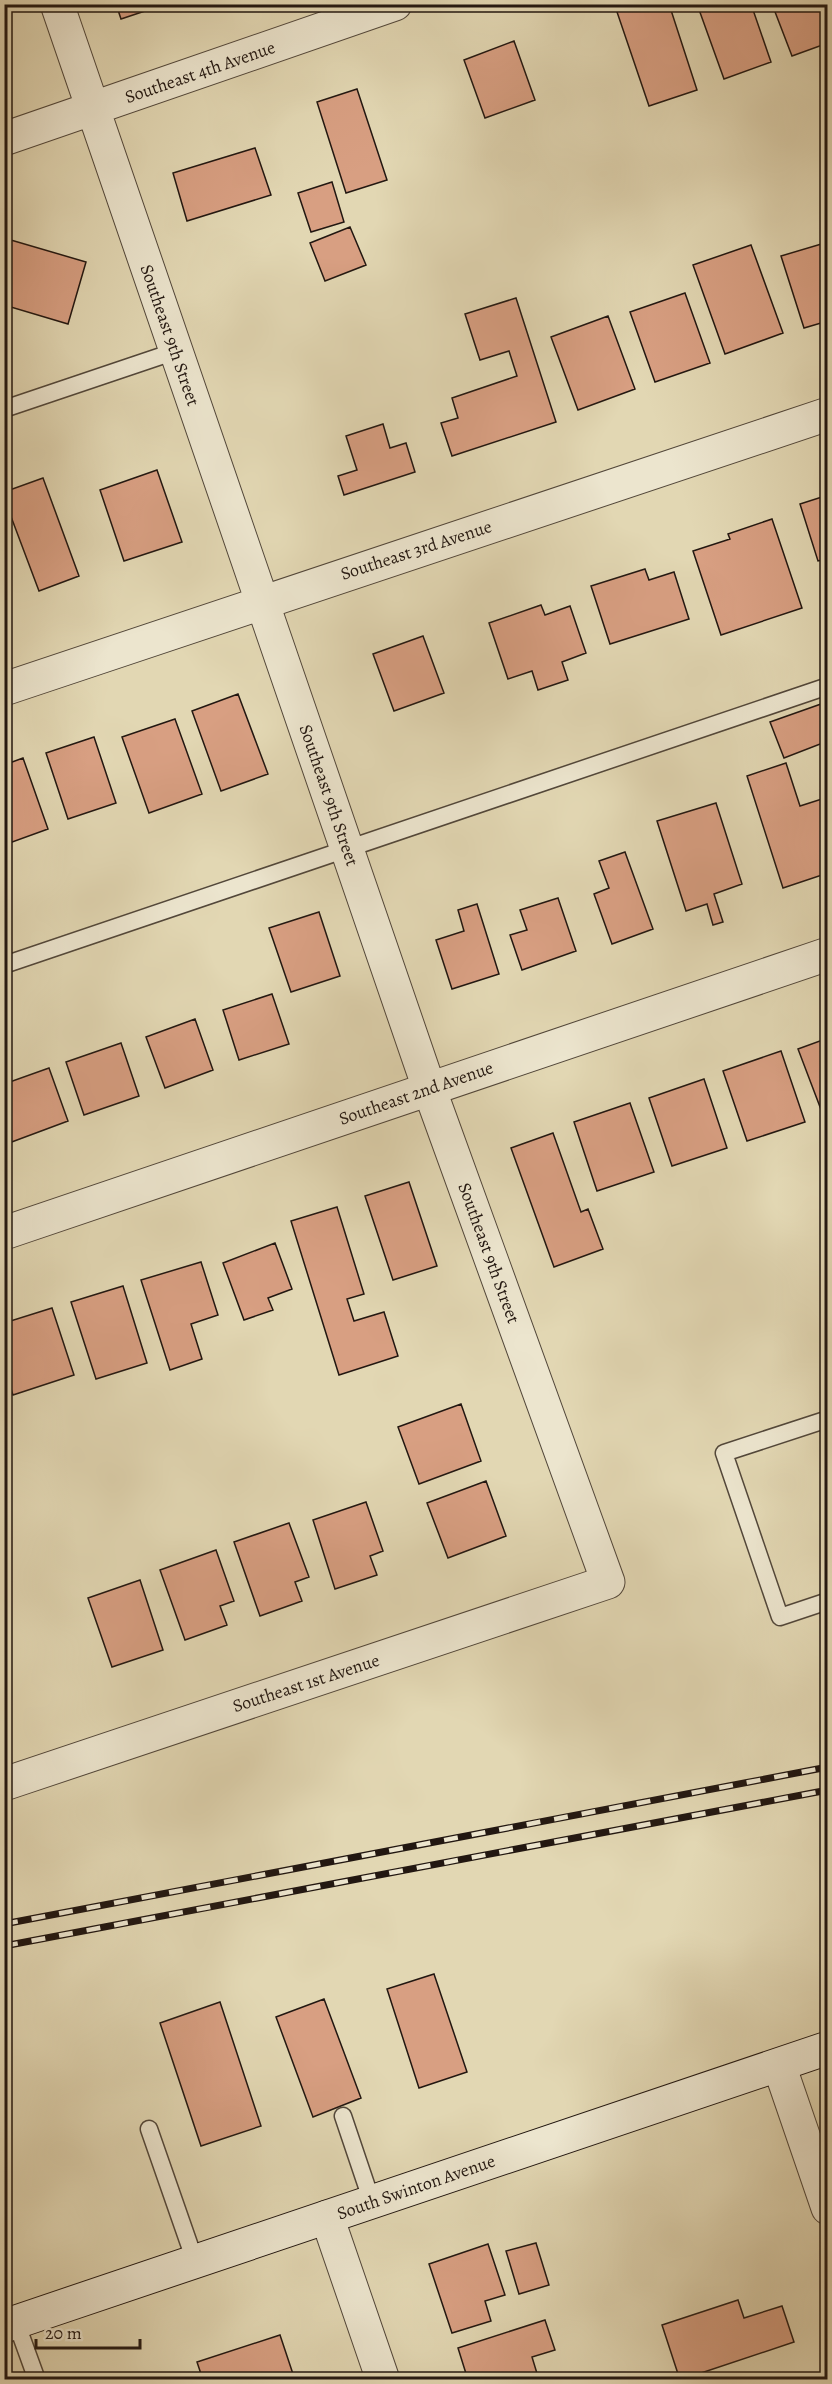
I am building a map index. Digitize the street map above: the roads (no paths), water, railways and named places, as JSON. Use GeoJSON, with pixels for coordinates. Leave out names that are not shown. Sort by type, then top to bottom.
{"type":"FeatureCollection","features":[{"type":"Feature","properties":{"kind":"street","name":"Southeast 9th Street"},"geometry":{"type":"LineString","coordinates":[[57,4],[91,110],[429,1088],[608,1582]]}},
{"type":"Feature","properties":{"kind":"street","name":"Southeast 4th Avenue"},"geometry":{"type":"LineString","coordinates":[[4,139],[395,4]]}},
{"type":"Feature","properties":{"kind":"street","name":"Southeast 3rd Avenue"},"geometry":{"type":"LineString","coordinates":[[4,689],[828,414]]}},
{"type":"Feature","properties":{"kind":"street","name":"Southeast 2nd Avenue"},"geometry":{"type":"LineString","coordinates":[[4,1233],[828,954]]}},
{"type":"Feature","properties":{"kind":"street","name":"Southeast 1st Avenue"},"geometry":{"type":"LineString","coordinates":[[4,1784],[608,1582]]}},
{"type":"Feature","properties":{"kind":"street","name":"South Swinton Avenue"},"geometry":{"type":"LineString","coordinates":[[10,2324],[828,2049]]}},
{"type":"Feature","properties":{"kind":"street"},"geometry":{"type":"LineString","coordinates":[[779,2065],[828,2208]]}},
{"type":"Feature","properties":{"kind":"street"},"geometry":{"type":"LineString","coordinates":[[327,2217],[383,2379]]}},
{"type":"Feature","properties":{"kind":"lane"},"geometry":{"type":"LineString","coordinates":[[4,409],[176,351]]}},
{"type":"Feature","properties":{"kind":"lane"},"geometry":{"type":"LineString","coordinates":[[4,965],[828,686]]}},
{"type":"Feature","properties":{"kind":"lane"},"geometry":{"type":"LineString","coordinates":[[828,1419],[724,1453],[780,1617],[828,1601]]}},
{"type":"Feature","properties":{"kind":"lane"},"geometry":{"type":"LineString","coordinates":[[343,2116],[372,2202]]}},
{"type":"Feature","properties":{"kind":"lane"},"geometry":{"type":"LineString","coordinates":[[149,2129],[195,2261]]}},
{"type":"Feature","properties":{"kind":"lane"},"geometry":{"type":"LineString","coordinates":[[10,2324],[37,2379]]}},
{"type":"Feature","properties":{"kind":"railway"},"geometry":{"type":"LineString","coordinates":[[4,1924],[828,1767]]}},
{"type":"Feature","properties":{"kind":"railway"},"geometry":{"type":"LineString","coordinates":[[4,1946],[828,1790]]}}]}
